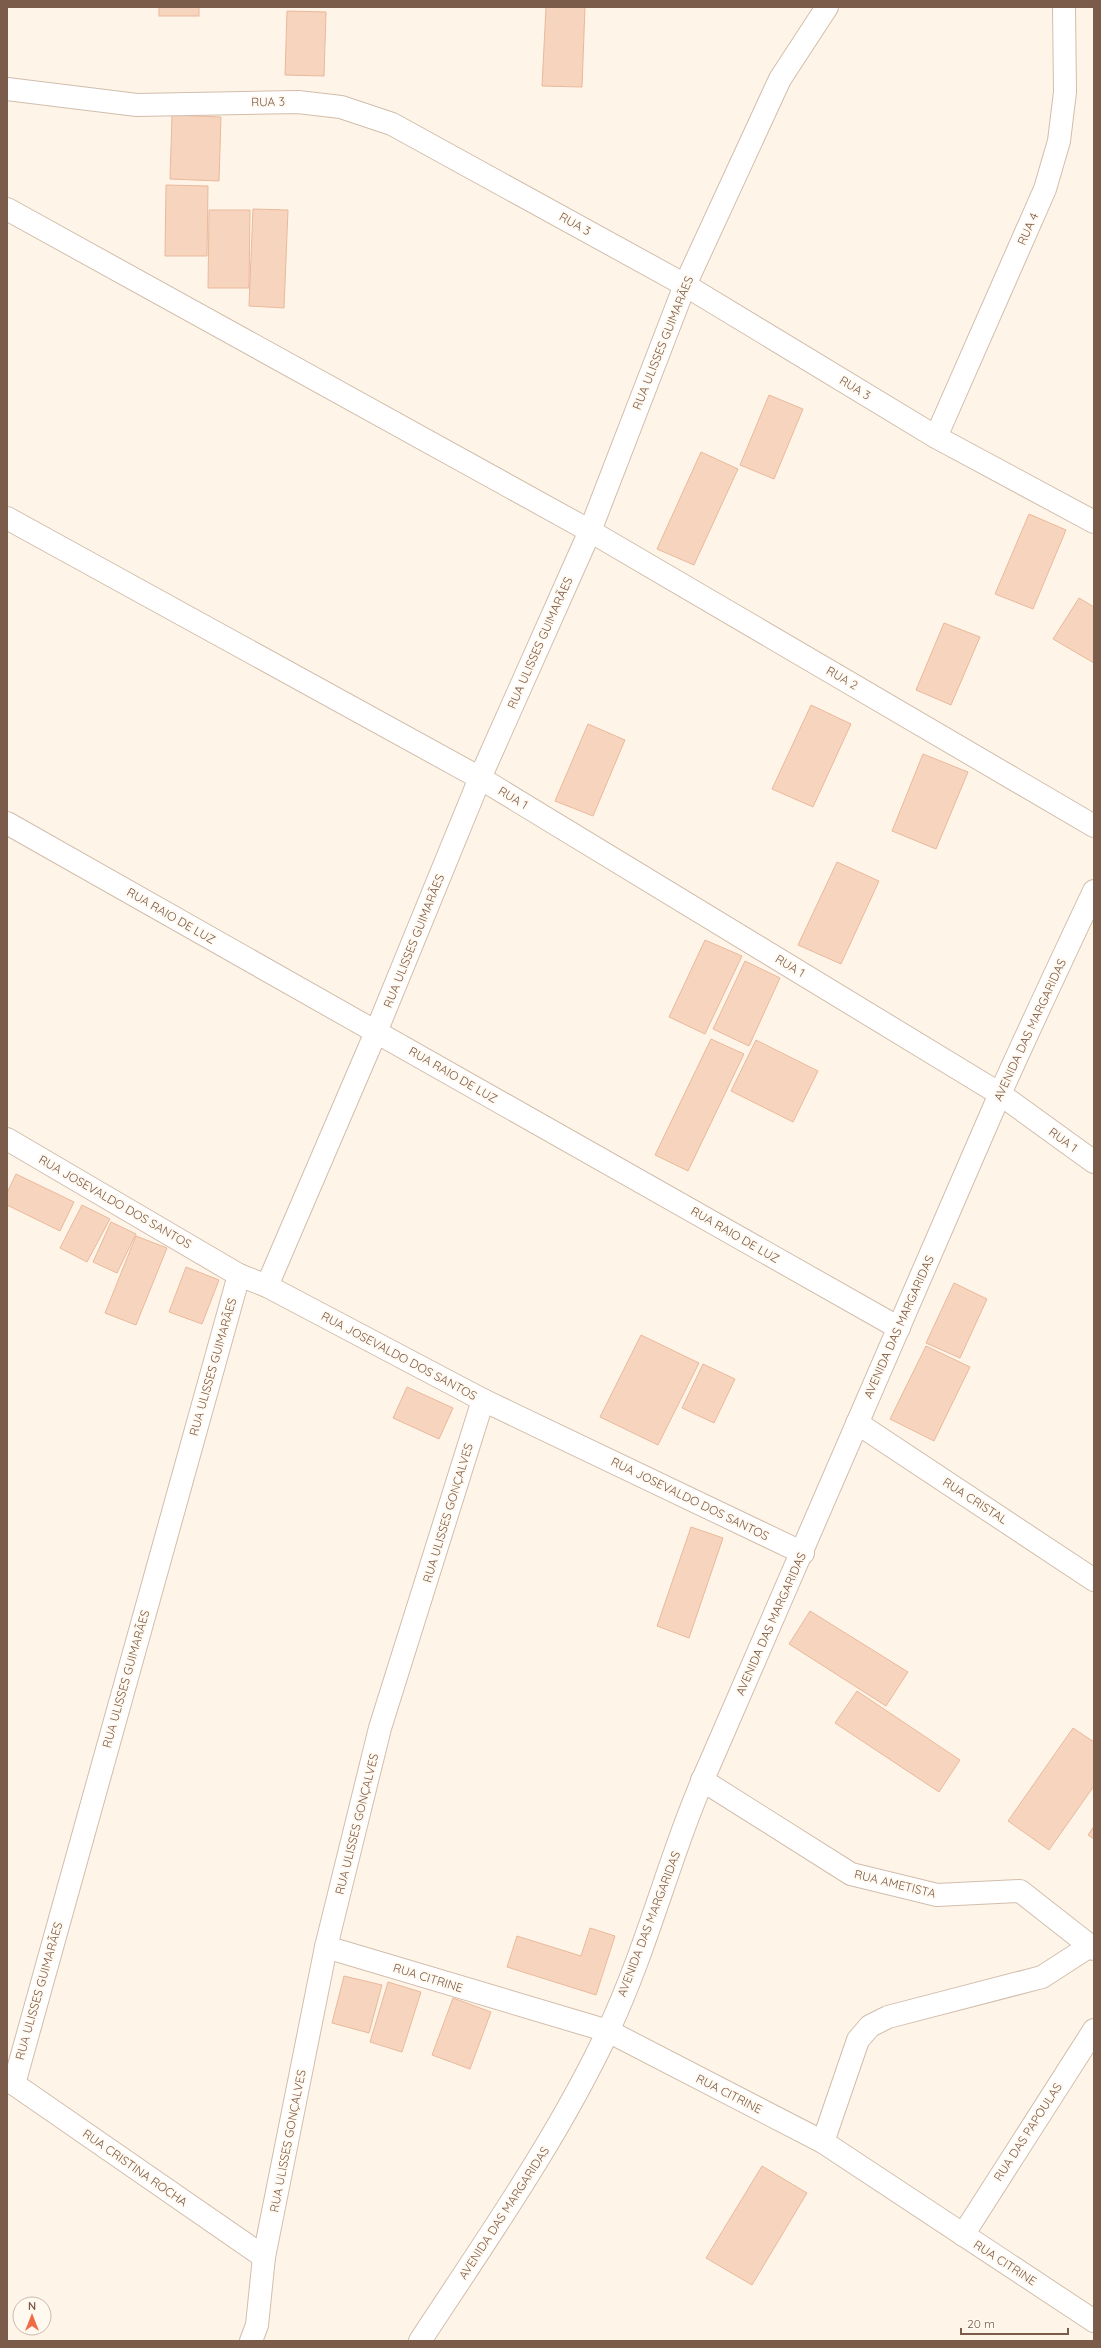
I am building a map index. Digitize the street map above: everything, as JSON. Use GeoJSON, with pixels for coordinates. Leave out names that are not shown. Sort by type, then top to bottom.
{"type":"FeatureCollection","features":[{"type":"Feature","properties":{"kind":"street","name":"RUA ULISSES GUIMARÃES"},"geometry":{"type":"LineString","coordinates":[[267,1286],[376,1032],[480,778],[590,531],[685,285],[780,79],[827,7]]}},
{"type":"Feature","properties":{"kind":"street","name":"RUA 4"},"geometry":{"type":"LineString","coordinates":[[936,438],[1045,189],[1059,141],[1065,92],[1064,7]]}},
{"type":"Feature","properties":{"kind":"street","name":"RUA 3"},"geometry":{"type":"LineString","coordinates":[[7,89],[137,105],[298,102],[341,107],[392,124],[685,285],[936,438],[1094,522]]}},
{"type":"Feature","properties":{"kind":"street","name":"RUA 2"},"geometry":{"type":"LineString","coordinates":[[7,209],[590,531],[1094,826]]}},
{"type":"Feature","properties":{"kind":"street","name":"RUA 1"},"geometry":{"type":"LineString","coordinates":[[7,518],[480,778],[1000,1094],[1094,1162]]}},
{"type":"Feature","properties":{"kind":"street","name":"RUA RAIO DE LUZ"},"geometry":{"type":"LineString","coordinates":[[7,823],[899,1328]]}},
{"type":"Feature","properties":{"kind":"street","name":"AVENIDA DAS MARGARIDAS"},"geometry":{"type":"LineString","coordinates":[[420,2341],[551,2139],[608,2031],[647,1938],[702,1780],[803,1553],[856,1423],[899,1328],[1000,1094],[1094,891]]}},
{"type":"Feature","properties":{"kind":"street","name":"RUA JOSEVALDO DOS SANTOS"},"geometry":{"type":"LineString","coordinates":[[7,1139],[239,1275],[267,1286],[483,1400],[803,1553]]}},
{"type":"Feature","properties":{"kind":"street","name":"RUA ULISSES GUIMARÃES"},"geometry":{"type":"LineString","coordinates":[[10,2080],[239,1275]]}},
{"type":"Feature","properties":{"kind":"street","name":"RUA ULISSES GONÇALVES"},"geometry":{"type":"LineString","coordinates":[[264,2257],[326,1947],[380,1728],[483,1400]]}},
{"type":"Feature","properties":{"kind":"street","name":"RUA CRISTAL"},"geometry":{"type":"LineString","coordinates":[[856,1423],[1094,1580]]}},
{"type":"Feature","properties":{"kind":"street","name":"RUA AMETISTA"},"geometry":{"type":"LineString","coordinates":[[702,1780],[851,1874],[937,1895],[1020,1891],[1092,1947]]}},
{"type":"Feature","properties":{"kind":"street","name":"RUA CITRINE"},"geometry":{"type":"LineString","coordinates":[[326,1947],[608,2031],[822,2142],[1094,2321]]}},
{"type":"Feature","properties":{"kind":"street"},"geometry":{"type":"LineString","coordinates":[[822,2142],[858,2040],[870,2026],[888,2017],[1042,1977],[1092,1947]]}},
{"type":"Feature","properties":{"kind":"street","name":"RUA DAS PAPOULAS"},"geometry":{"type":"LineString","coordinates":[[963,2235],[1094,2030]]}},
{"type":"Feature","properties":{"kind":"street","name":"RUA CRISTINA ROCHA"},"geometry":{"type":"LineString","coordinates":[[10,2080],[264,2257]]}},
{"type":"Feature","properties":{"kind":"street"},"geometry":{"type":"LineString","coordinates":[[251,2341],[257,2325],[264,2257]]}},
{"type":"Feature","properties":{"kind":"building"},"geometry":{"type":"Polygon","coordinates":[[[159,7],[199,7],[199,16],[159,16],[159,7]]]}},
{"type":"Feature","properties":{"kind":"building"},"geometry":{"type":"Polygon","coordinates":[[[546,7],[585,7],[582,87],[542,86],[546,7]]]}},
{"type":"Feature","properties":{"kind":"building"},"geometry":{"type":"Polygon","coordinates":[[[287,11],[326,12],[324,76],[285,75],[287,11]]]}},
{"type":"Feature","properties":{"kind":"building"},"geometry":{"type":"Polygon","coordinates":[[[172,115],[221,117],[219,181],[170,179],[172,115]]]}},
{"type":"Feature","properties":{"kind":"building"},"geometry":{"type":"Polygon","coordinates":[[[166,185],[208,186],[207,256],[165,256],[166,185]]]}},
{"type":"Feature","properties":{"kind":"building"},"geometry":{"type":"Polygon","coordinates":[[[253,209],[288,210],[284,308],[249,306],[253,209]]]}},
{"type":"Feature","properties":{"kind":"building"},"geometry":{"type":"Polygon","coordinates":[[[209,210],[250,210],[249,288],[208,288],[209,210]]]}},
{"type":"Feature","properties":{"kind":"building"},"geometry":{"type":"Polygon","coordinates":[[[769,395],[803,409],[774,479],[740,465],[769,395]]]}},
{"type":"Feature","properties":{"kind":"building"},"geometry":{"type":"Polygon","coordinates":[[[701,452],[738,469],[694,565],[657,549],[701,452]]]}},
{"type":"Feature","properties":{"kind":"building"},"geometry":{"type":"Polygon","coordinates":[[[1029,514],[1066,530],[1033,609],[995,594],[1029,514]]]}},
{"type":"Feature","properties":{"kind":"building"},"geometry":{"type":"Polygon","coordinates":[[[1079,598],[1094,607],[1094,663],[1053,639],[1079,598]]]}},
{"type":"Feature","properties":{"kind":"building"},"geometry":{"type":"Polygon","coordinates":[[[944,623],[980,637],[951,705],[916,690],[944,623]]]}},
{"type":"Feature","properties":{"kind":"building"},"geometry":{"type":"Polygon","coordinates":[[[811,705],[851,724],[813,807],[772,789],[811,705]]]}},
{"type":"Feature","properties":{"kind":"building"},"geometry":{"type":"Polygon","coordinates":[[[588,724],[625,740],[593,816],[555,801],[588,724]]]}},
{"type":"Feature","properties":{"kind":"building"},"geometry":{"type":"Polygon","coordinates":[[[923,754],[968,772],[936,849],[892,831],[923,754]]]}},
{"type":"Feature","properties":{"kind":"building"},"geometry":{"type":"Polygon","coordinates":[[[837,862],[879,881],[841,964],[798,945],[837,862]]]}},
{"type":"Feature","properties":{"kind":"building"},"geometry":{"type":"Polygon","coordinates":[[[705,940],[742,956],[705,1034],[669,1017],[705,940]]]}},
{"type":"Feature","properties":{"kind":"building"},"geometry":{"type":"Polygon","coordinates":[[[745,961],[780,978],[749,1046],[713,1029],[745,961]]]}},
{"type":"Feature","properties":{"kind":"building"},"geometry":{"type":"Polygon","coordinates":[[[711,1039],[744,1054],[688,1171],[655,1155],[711,1039]]]}},
{"type":"Feature","properties":{"kind":"building"},"geometry":{"type":"Polygon","coordinates":[[[756,1040],[818,1071],[793,1122],[731,1091],[756,1040]]]}},
{"type":"Feature","properties":{"kind":"building"},"geometry":{"type":"Polygon","coordinates":[[[16,1174],[74,1202],[60,1231],[7,1205],[7,1193],[16,1174]]]}},
{"type":"Feature","properties":{"kind":"building"},"geometry":{"type":"Polygon","coordinates":[[[82,1205],[110,1219],[87,1262],[60,1248],[82,1205]]]}},
{"type":"Feature","properties":{"kind":"building"},"geometry":{"type":"Polygon","coordinates":[[[111,1222],[136,1234],[117,1273],[93,1262],[111,1222]]]}},
{"type":"Feature","properties":{"kind":"building"},"geometry":{"type":"Polygon","coordinates":[[[136,1236],[167,1248],[136,1325],[105,1313],[136,1236]]]}},
{"type":"Feature","properties":{"kind":"building"},"geometry":{"type":"Polygon","coordinates":[[[186,1267],[219,1280],[202,1324],[169,1312],[186,1267]]]}},
{"type":"Feature","properties":{"kind":"building"},"geometry":{"type":"Polygon","coordinates":[[[954,1283],[987,1299],[960,1358],[926,1343],[954,1283]]]}},
{"type":"Feature","properties":{"kind":"building"},"geometry":{"type":"Polygon","coordinates":[[[641,1335],[699,1363],[658,1445],[600,1417],[641,1335]]]}},
{"type":"Feature","properties":{"kind":"building"},"geometry":{"type":"Polygon","coordinates":[[[926,1346],[970,1367],[934,1441],[890,1419],[926,1346]]]}},
{"type":"Feature","properties":{"kind":"building"},"geometry":{"type":"Polygon","coordinates":[[[703,1364],[735,1379],[714,1423],[682,1408],[703,1364]]]}},
{"type":"Feature","properties":{"kind":"building"},"geometry":{"type":"Polygon","coordinates":[[[407,1387],[453,1408],[439,1439],[393,1418],[407,1387]]]}},
{"type":"Feature","properties":{"kind":"building"},"geometry":{"type":"Polygon","coordinates":[[[691,1527],[723,1538],[689,1638],[657,1626],[691,1527]]]}},
{"type":"Feature","properties":{"kind":"building"},"geometry":{"type":"Polygon","coordinates":[[[810,1611],[908,1672],[886,1706],[789,1644],[810,1611]]]}},
{"type":"Feature","properties":{"kind":"building"},"geometry":{"type":"Polygon","coordinates":[[[857,1691],[960,1760],[939,1792],[835,1723],[857,1691]]]}},
{"type":"Feature","properties":{"kind":"building"},"geometry":{"type":"Polygon","coordinates":[[[1073,1728],[1094,1742],[1094,1786],[1049,1850],[1008,1821],[1073,1728]]]}},
{"type":"Feature","properties":{"kind":"building"},"geometry":{"type":"Polygon","coordinates":[[[1094,1826],[1094,1839],[1088,1835],[1094,1826]]]}},
{"type":"Feature","properties":{"kind":"building"},"geometry":{"type":"Polygon","coordinates":[[[590,1928],[615,1936],[596,1995],[507,1967],[517,1936],[581,1956],[590,1928]]]}},
{"type":"Feature","properties":{"kind":"building"},"geometry":{"type":"Polygon","coordinates":[[[344,1976],[382,1985],[369,2033],[332,2023],[344,1976]]]}},
{"type":"Feature","properties":{"kind":"building"},"geometry":{"type":"Polygon","coordinates":[[[388,1982],[421,1992],[402,2052],[370,2042],[388,1982]]]}},
{"type":"Feature","properties":{"kind":"building"},"geometry":{"type":"Polygon","coordinates":[[[453,1998],[491,2012],[470,2069],[432,2055],[453,1998]]]}},
{"type":"Feature","properties":{"kind":"building"},"geometry":{"type":"Polygon","coordinates":[[[762,2166],[807,2193],[752,2285],[706,2258],[762,2166]]]}}]}
